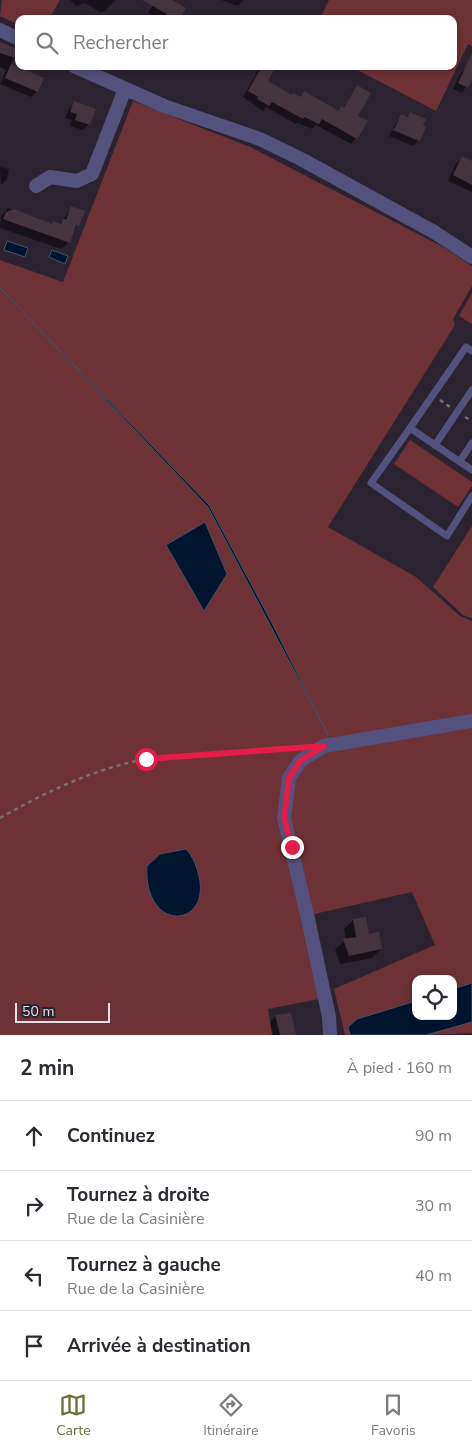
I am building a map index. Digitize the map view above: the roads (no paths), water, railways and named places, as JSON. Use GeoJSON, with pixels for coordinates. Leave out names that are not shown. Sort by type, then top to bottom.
{"type":"FeatureCollection","features":[{"type":"Feature","properties":{"kind":"street"},"geometry":{"type":"LineString","coordinates":[[0,30],[15,37]]}},
{"type":"Feature","properties":{"kind":"street"},"geometry":{"type":"LineString","coordinates":[[82,70],[164,106],[260,139],[301,159],[434,232],[472,257]]}},
{"type":"Feature","properties":{"kind":"street"},"geometry":{"type":"LineString","coordinates":[[36,186],[50,177],[77,182],[92,174],[125,90]]}},
{"type":"Feature","properties":{"kind":"street"},"geometry":{"type":"LineString","coordinates":[[330,1035],[329,1017],[284,818],[289,778],[300,761],[324,746],[472,721]]}},
{"type":"Feature","properties":{"kind":"lane"},"geometry":{"type":"LineString","coordinates":[[472,351],[466,347],[371,483],[446,536],[472,496]]}},
{"type":"Feature","properties":{"kind":"lane"},"geometry":{"type":"LineString","coordinates":[[435,445],[472,390]]}},
{"type":"Feature","properties":{"kind":"lane"},"geometry":{"type":"LineString","coordinates":[[410,428],[472,470]]}},
{"type":"Feature","properties":{"kind":"lane"},"geometry":{"type":"LineString","coordinates":[[460,461],[472,443]]}},
{"type":"Feature","properties":{"kind":"water"},"geometry":{"type":"Polygon","coordinates":[[[7,241],[28,248],[25,257],[4,250],[7,241]]]}},
{"type":"Feature","properties":{"kind":"water"},"geometry":{"type":"Polygon","coordinates":[[[52,250],[68,256],[65,264],[49,257],[52,250]]]}},
{"type":"Feature","properties":{"kind":"water"},"geometry":{"type":"Polygon","coordinates":[[[0,288],[209,505],[273,625],[328,735],[208,507],[0,288]]]}},
{"type":"Feature","properties":{"kind":"water"},"geometry":{"type":"Polygon","coordinates":[[[205,522],[227,574],[204,611],[166,545],[205,522]]]}},
{"type":"Feature","properties":{"kind":"water"},"geometry":{"type":"Polygon","coordinates":[[[186,849],[197,868],[200,894],[195,906],[187,914],[176,916],[165,913],[155,903],[149,888],[147,866],[160,854],[186,849]]]}},
{"type":"Feature","properties":{"kind":"water"},"geometry":{"type":"Polygon","coordinates":[[[472,983],[472,1022],[426,1035],[350,1035],[348,1027],[357,1019],[412,1002],[412,1020],[457,1020],[457,988],[472,983]]]}}]}
